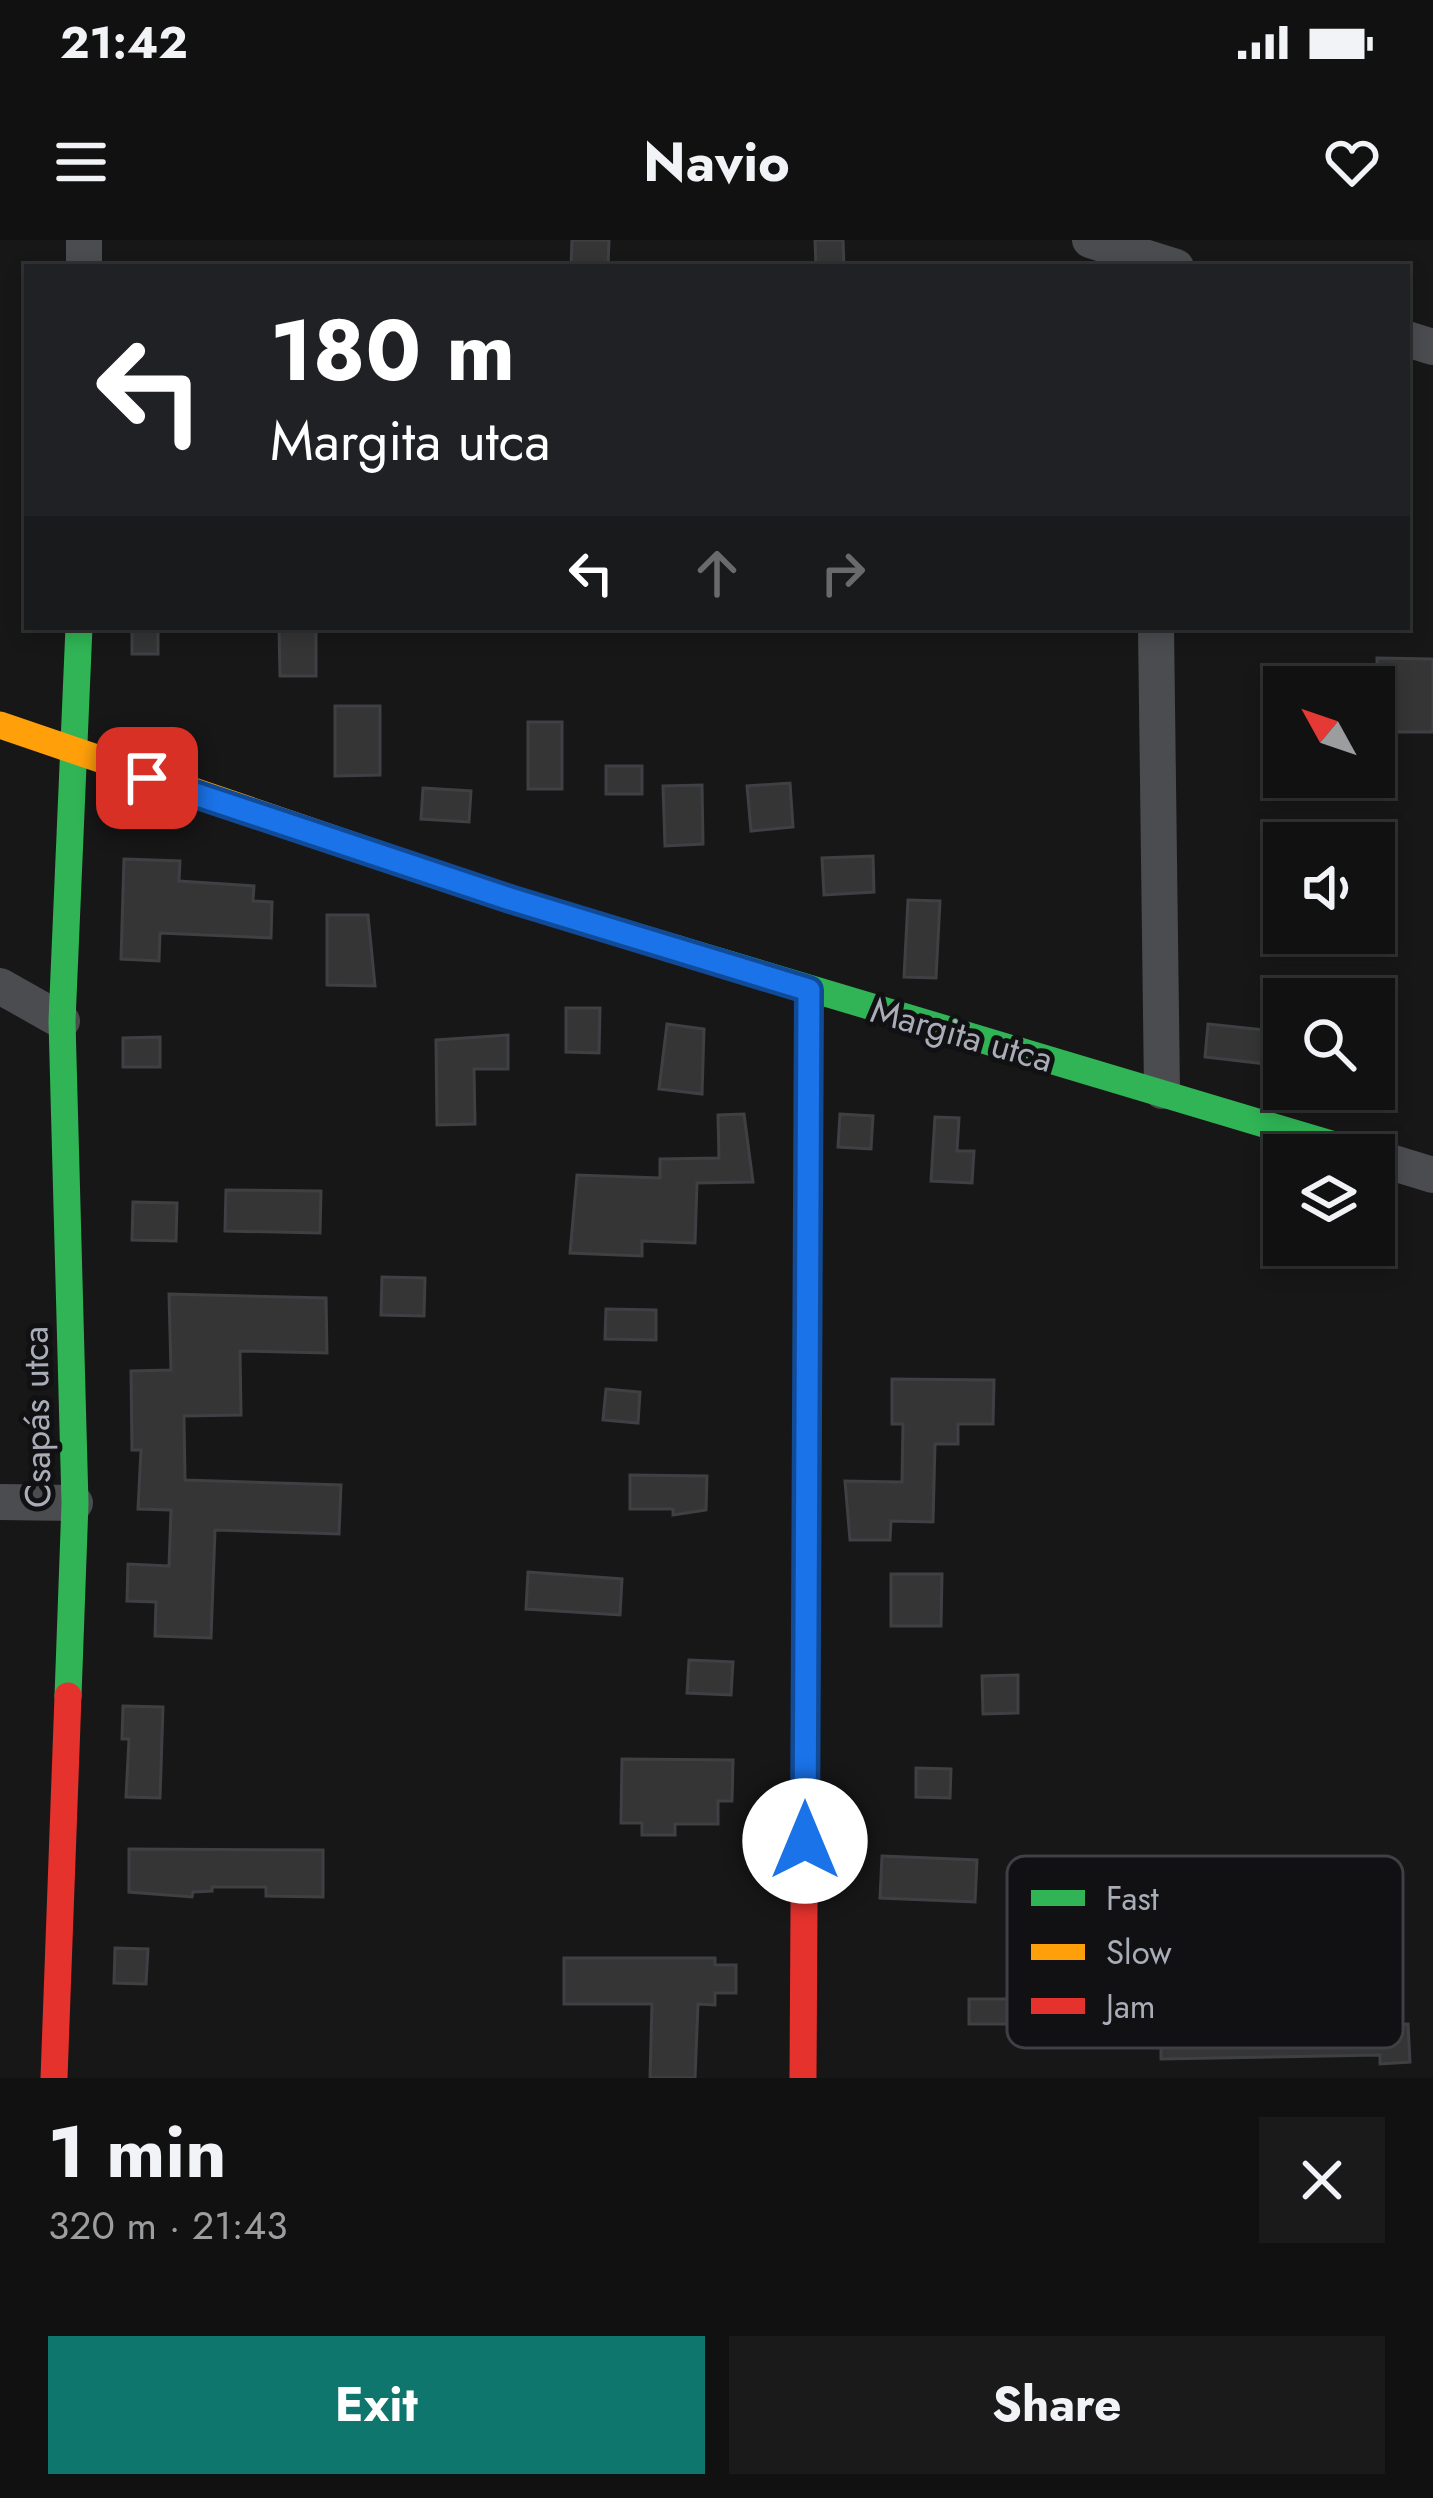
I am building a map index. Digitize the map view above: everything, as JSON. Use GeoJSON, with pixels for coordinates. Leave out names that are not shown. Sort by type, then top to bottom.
{"type":"FeatureCollection","features":[{"type":"Feature","properties":{"kind":"street"},"geometry":{"type":"LineString","coordinates":[[1090,240],[1157,264]]}},
{"type":"Feature","properties":{"kind":"street","name":"Csapás utca"},"geometry":{"type":"LineString","coordinates":[[54,2078],[75,1503],[62,1021],[79,630]]}},
{"type":"Feature","properties":{"kind":"street"},"geometry":{"type":"LineString","coordinates":[[1156,630],[1162,1091]]}},
{"type":"Feature","properties":{"kind":"street","name":"Margita utca"},"geometry":{"type":"LineString","coordinates":[[0,725],[510,899],[1300,1134]]}},
{"type":"Feature","properties":{"kind":"street"},"geometry":{"type":"LineString","coordinates":[[0,986],[62,1021]]}},
{"type":"Feature","properties":{"kind":"street"},"geometry":{"type":"LineString","coordinates":[[803,2078],[809,990]]}},
{"type":"Feature","properties":{"kind":"street","name":"Margita utca"},"geometry":{"type":"LineString","coordinates":[[1395,1163],[1433,1175]]}},
{"type":"Feature","properties":{"kind":"street"},"geometry":{"type":"LineString","coordinates":[[0,1502],[75,1503]]}},
{"type":"Feature","properties":{"kind":"building"},"geometry":{"type":"Polygon","coordinates":[[[572,240],[609,240],[608,264],[571,264],[572,240]]]}},
{"type":"Feature","properties":{"kind":"building"},"geometry":{"type":"Polygon","coordinates":[[[815,240],[843,240],[844,264],[816,264],[815,240]]]}},
{"type":"Feature","properties":{"kind":"building"},"geometry":{"type":"Polygon","coordinates":[[[132,630],[158,630],[158,654],[132,654],[132,630]]]}},
{"type":"Feature","properties":{"kind":"building"},"geometry":{"type":"Polygon","coordinates":[[[279,630],[316,630],[316,676],[280,676],[279,630]]]}},
{"type":"Feature","properties":{"kind":"building"},"geometry":{"type":"Polygon","coordinates":[[[1377,658],[1433,659],[1433,732],[1395,732],[1395,666],[1377,666],[1377,658]]]}},
{"type":"Feature","properties":{"kind":"building"},"geometry":{"type":"Polygon","coordinates":[[[335,706],[380,706],[380,775],[335,776],[335,706]]]}},
{"type":"Feature","properties":{"kind":"building"},"geometry":{"type":"Polygon","coordinates":[[[528,722],[562,722],[562,789],[528,789],[528,722]]]}},
{"type":"Feature","properties":{"kind":"building"},"geometry":{"type":"Polygon","coordinates":[[[606,766],[642,766],[642,794],[606,794],[606,766]]]}},
{"type":"Feature","properties":{"kind":"building"},"geometry":{"type":"Polygon","coordinates":[[[790,783],[793,827],[751,831],[747,786],[790,783]]]}},
{"type":"Feature","properties":{"kind":"building"},"geometry":{"type":"Polygon","coordinates":[[[702,785],[703,844],[665,846],[663,786],[702,785]]]}},
{"type":"Feature","properties":{"kind":"building"},"geometry":{"type":"Polygon","coordinates":[[[423,788],[471,791],[469,822],[421,819],[423,788]]]}},
{"type":"Feature","properties":{"kind":"building"},"geometry":{"type":"Polygon","coordinates":[[[873,856],[874,892],[824,895],[822,858],[873,856]]]}},
{"type":"Feature","properties":{"kind":"building"},"geometry":{"type":"Polygon","coordinates":[[[124,859],[180,861],[179,881],[254,886],[253,901],[272,902],[271,938],[160,933],[159,961],[121,959],[124,859]]]}},
{"type":"Feature","properties":{"kind":"building"},"geometry":{"type":"Polygon","coordinates":[[[908,900],[940,901],[936,978],[904,977],[908,900]]]}},
{"type":"Feature","properties":{"kind":"building"},"geometry":{"type":"Polygon","coordinates":[[[327,915],[368,915],[375,986],[327,985],[327,915]]]}},
{"type":"Feature","properties":{"kind":"building"},"geometry":{"type":"Polygon","coordinates":[[[566,1008],[600,1008],[599,1053],[566,1052],[566,1008]]]}},
{"type":"Feature","properties":{"kind":"building"},"geometry":{"type":"Polygon","coordinates":[[[667,1024],[704,1029],[702,1094],[659,1089],[667,1024]]]}},
{"type":"Feature","properties":{"kind":"building"},"geometry":{"type":"Polygon","coordinates":[[[1208,1024],[1263,1030],[1263,1064],[1205,1057],[1208,1024]]]}},
{"type":"Feature","properties":{"kind":"building"},"geometry":{"type":"Polygon","coordinates":[[[508,1035],[508,1069],[474,1069],[475,1124],[437,1125],[436,1040],[508,1035]]]}},
{"type":"Feature","properties":{"kind":"building"},"geometry":{"type":"Polygon","coordinates":[[[160,1037],[160,1067],[123,1067],[123,1038],[160,1037]]]}},
{"type":"Feature","properties":{"kind":"building"},"geometry":{"type":"Polygon","coordinates":[[[744,1114],[753,1182],[697,1183],[695,1243],[642,1241],[642,1256],[570,1253],[577,1175],[660,1178],[660,1159],[719,1158],[718,1115],[744,1114]]]}},
{"type":"Feature","properties":{"kind":"building"},"geometry":{"type":"Polygon","coordinates":[[[840,1114],[873,1116],[871,1149],[838,1147],[840,1114]]]}},
{"type":"Feature","properties":{"kind":"building"},"geometry":{"type":"Polygon","coordinates":[[[935,1117],[959,1118],[957,1151],[974,1151],[972,1183],[931,1181],[935,1117]]]}},
{"type":"Feature","properties":{"kind":"building"},"geometry":{"type":"Polygon","coordinates":[[[226,1190],[321,1191],[320,1233],[225,1231],[226,1190]]]}},
{"type":"Feature","properties":{"kind":"building"},"geometry":{"type":"Polygon","coordinates":[[[133,1202],[177,1203],[176,1241],[132,1240],[133,1202]]]}},
{"type":"Feature","properties":{"kind":"building"},"geometry":{"type":"Polygon","coordinates":[[[382,1277],[425,1278],[424,1316],[381,1315],[382,1277]]]}},
{"type":"Feature","properties":{"kind":"building"},"geometry":{"type":"Polygon","coordinates":[[[169,1294],[326,1298],[327,1353],[240,1351],[241,1415],[184,1416],[185,1480],[341,1485],[339,1534],[215,1530],[211,1638],[155,1636],[156,1602],[127,1601],[128,1564],[169,1566],[171,1510],[138,1509],[141,1450],[132,1450],[131,1371],[171,1370],[169,1294]]]}},
{"type":"Feature","properties":{"kind":"building"},"geometry":{"type":"Polygon","coordinates":[[[606,1309],[656,1310],[656,1340],[605,1339],[606,1309]]]}},
{"type":"Feature","properties":{"kind":"building"},"geometry":{"type":"Polygon","coordinates":[[[892,1379],[994,1380],[993,1424],[958,1424],[958,1444],[935,1444],[933,1522],[891,1521],[890,1540],[850,1540],[845,1481],[902,1482],[903,1424],[892,1424],[892,1379]]]}},
{"type":"Feature","properties":{"kind":"building"},"geometry":{"type":"Polygon","coordinates":[[[606,1389],[640,1392],[638,1423],[603,1420],[606,1389]]]}},
{"type":"Feature","properties":{"kind":"building"},"geometry":{"type":"Polygon","coordinates":[[[630,1475],[707,1476],[706,1510],[673,1515],[673,1509],[630,1509],[630,1475]]]}},
{"type":"Feature","properties":{"kind":"building"},"geometry":{"type":"Polygon","coordinates":[[[528,1572],[622,1579],[620,1615],[526,1609],[528,1572]]]}},
{"type":"Feature","properties":{"kind":"building"},"geometry":{"type":"Polygon","coordinates":[[[891,1574],[942,1574],[941,1626],[891,1626],[891,1574]]]}},
{"type":"Feature","properties":{"kind":"building"},"geometry":{"type":"Polygon","coordinates":[[[689,1660],[733,1662],[731,1695],[687,1693],[689,1660]]]}},
{"type":"Feature","properties":{"kind":"building"},"geometry":{"type":"Polygon","coordinates":[[[1018,1675],[1018,1713],[983,1714],[982,1676],[1018,1675]]]}},
{"type":"Feature","properties":{"kind":"building"},"geometry":{"type":"Polygon","coordinates":[[[123,1706],[163,1707],[160,1798],[126,1797],[129,1739],[122,1739],[123,1706]]]}},
{"type":"Feature","properties":{"kind":"building"},"geometry":{"type":"Polygon","coordinates":[[[622,1759],[733,1760],[732,1801],[718,1801],[718,1824],[675,1824],[675,1835],[642,1835],[642,1823],[621,1823],[622,1759]]]}},
{"type":"Feature","properties":{"kind":"building"},"geometry":{"type":"Polygon","coordinates":[[[916,1768],[951,1769],[950,1798],[916,1797],[916,1768]]]}},
{"type":"Feature","properties":{"kind":"building"},"geometry":{"type":"Polygon","coordinates":[[[129,1849],[323,1850],[323,1897],[266,1896],[266,1887],[212,1887],[212,1891],[193,1892],[192,1897],[129,1892],[129,1849]]]}},
{"type":"Feature","properties":{"kind":"building"},"geometry":{"type":"Polygon","coordinates":[[[882,1856],[977,1860],[975,1902],[880,1898],[882,1856]]]}},
{"type":"Feature","properties":{"kind":"building"},"geometry":{"type":"Polygon","coordinates":[[[115,1948],[148,1949],[146,1984],[114,1983],[115,1948]]]}},
{"type":"Feature","properties":{"kind":"building"},"geometry":{"type":"Polygon","coordinates":[[[564,1958],[715,1958],[715,1965],[736,1965],[736,1993],[715,1993],[715,2005],[698,2004],[695,2078],[650,2078],[652,2004],[564,2004],[564,1958]]]}},
{"type":"Feature","properties":{"kind":"building"},"geometry":{"type":"Polygon","coordinates":[[[969,1999],[1007,1999],[1007,2024],[969,2024],[969,1999]]]}},
{"type":"Feature","properties":{"kind":"building"},"geometry":{"type":"Polygon","coordinates":[[[1403,2024],[1408,2024],[1410,2062],[1380,2064],[1380,2055],[1161,2059],[1161,2048],[1403,2048],[1403,2024]]]}},
{"type":"Feature","properties":{"kind":"traffic: fast"},"geometry":{"type":"LineString","coordinates":[[68,1696],[75,1503],[62,1021],[79,630]]}},
{"type":"Feature","properties":{"kind":"traffic: fast"},"geometry":{"type":"LineString","coordinates":[[678,949],[1298,1134]]}},
{"type":"Feature","properties":{"kind":"traffic: fast"},"geometry":{"type":"LineString","coordinates":[[805,1741],[809,990]]}},
{"type":"Feature","properties":{"kind":"traffic: slow"},"geometry":{"type":"LineString","coordinates":[[0,725],[510,899],[678,949]]}},
{"type":"Feature","properties":{"kind":"traffic: jam"},"geometry":{"type":"LineString","coordinates":[[54,2078],[68,1696]]}},
{"type":"Feature","properties":{"kind":"traffic: jam"},"geometry":{"type":"LineString","coordinates":[[803,2078],[805,1741]]}},
{"type":"Feature","properties":{"kind":"route"},"geometry":{"type":"LineString","coordinates":[[147,778],[510,899],[809,990],[805,1841]]}}]}
